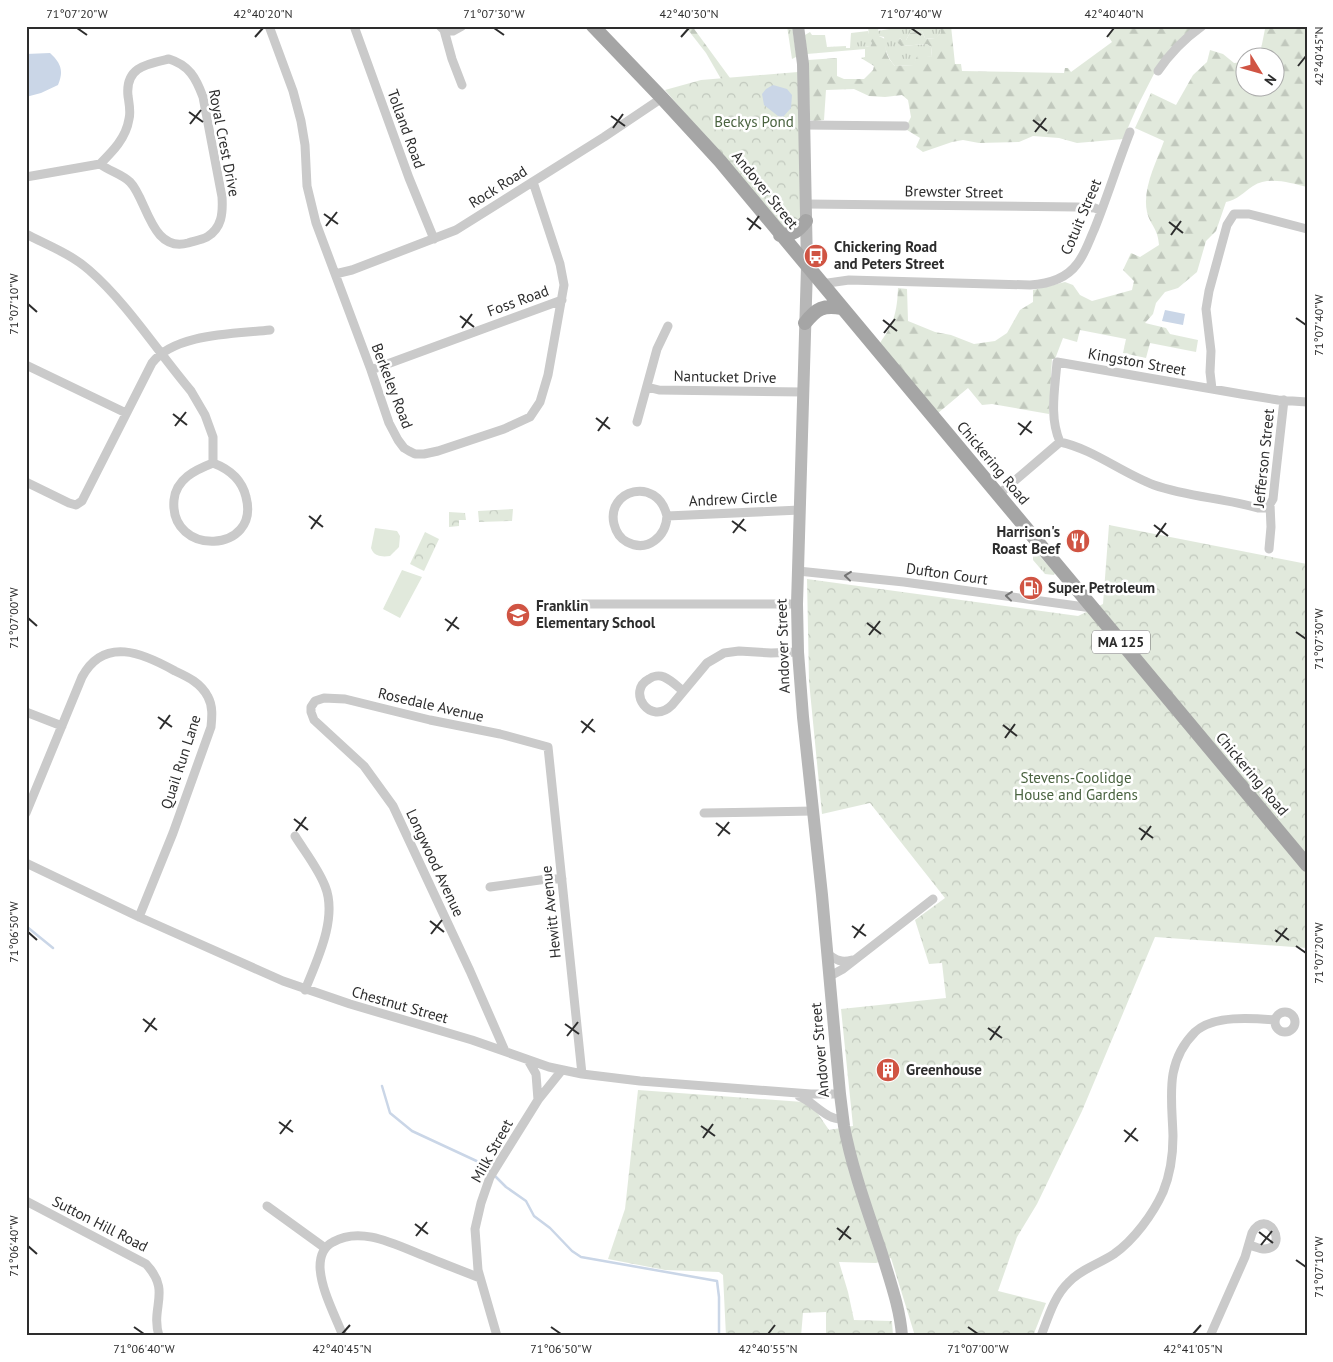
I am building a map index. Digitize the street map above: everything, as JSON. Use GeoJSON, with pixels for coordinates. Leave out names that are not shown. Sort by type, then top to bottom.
{"type":"FeatureCollection","features":[{"type":"Feature","properties":{"kind":"main road","name":"Andover Street"},"geometry":{"type":"LineString","coordinates":[[593,26],[720,161],[807,267],[797,604],[798,652],[803,717],[843,1119],[854,1168],[898,1307],[902,1336]]}},
{"type":"Feature","properties":{"kind":"main road"},"geometry":{"type":"LineString","coordinates":[[798,26],[803,64],[807,267]]}},
{"type":"Feature","properties":{"kind":"main road"},"geometry":{"type":"LineString","coordinates":[[780,235],[795,233],[806,221]]}},
{"type":"Feature","properties":{"kind":"main road","name":"Chickering Road"},"geometry":{"type":"LineString","coordinates":[[807,267],[1307,865]]}},
{"type":"Feature","properties":{"kind":"main road"},"geometry":{"type":"LineString","coordinates":[[805,323],[819,309],[830,306],[842,308]]}},
{"type":"Feature","properties":{"kind":"street","name":"Berkeley Road"},"geometry":{"type":"LineString","coordinates":[[269,26],[298,109],[305,145],[309,198],[316,223],[392,430],[404,448],[415,454],[438,451],[504,429],[530,417],[540,402],[548,375],[562,300],[563,276],[533,182]]}},
{"type":"Feature","properties":{"kind":"street","name":"Tolland Road"},"geometry":{"type":"LineString","coordinates":[[354,26],[406,172],[434,239]]}},
{"type":"Feature","properties":{"kind":"street"},"geometry":{"type":"LineString","coordinates":[[442,28],[453,31],[462,26]]}},
{"type":"Feature","properties":{"kind":"street"},"geometry":{"type":"LineString","coordinates":[[1158,71],[1177,47],[1202,26]]}},
{"type":"Feature","properties":{"kind":"street"},"geometry":{"type":"LineString","coordinates":[[442,28],[462,85]]}},
{"type":"Feature","properties":{"kind":"street","name":"Royal Crest Drive"},"geometry":{"type":"LineString","coordinates":[[169,59],[179,62],[194,75],[203,97],[222,197],[223,212],[221,220],[213,232],[204,239],[181,245],[172,243],[161,236],[155,229],[131,183],[100,164],[119,144],[126,132],[130,118],[128,93],[130,82],[136,70],[144,64],[169,59]]}},
{"type":"Feature","properties":{"kind":"street","name":"Rock Road"},"geometry":{"type":"LineString","coordinates":[[335,274],[352,270],[456,230],[662,98]]}},
{"type":"Feature","properties":{"kind":"street"},"geometry":{"type":"LineString","coordinates":[[804,125],[905,126]]}},
{"type":"Feature","properties":{"kind":"street","name":"Cotuit Street"},"geometry":{"type":"LineString","coordinates":[[821,284],[849,280],[1041,284],[1060,278],[1077,264],[1084,252],[1130,132]]}},
{"type":"Feature","properties":{"kind":"street"},"geometry":{"type":"LineString","coordinates":[[26,177],[100,164]]}},
{"type":"Feature","properties":{"kind":"street","name":"Brewster Street"},"geometry":{"type":"LineString","coordinates":[[806,204],[1077,207],[1094,208],[1101,211]]}},
{"type":"Feature","properties":{"kind":"street"},"geometry":{"type":"LineString","coordinates":[[1212,389],[1210,372],[1211,351],[1206,309],[1208,291],[1227,225],[1231,218],[1234,214],[1248,214],[1307,229]]}},
{"type":"Feature","properties":{"kind":"street"},"geometry":{"type":"LineString","coordinates":[[26,234],[77,261],[89,270],[117,299],[191,391],[205,415],[213,438],[213,463]]}},
{"type":"Feature","properties":{"kind":"street","name":"Foss Road"},"geometry":{"type":"LineString","coordinates":[[371,370],[562,300]]}},
{"type":"Feature","properties":{"kind":"street"},"geometry":{"type":"LineString","coordinates":[[637,422],[657,349],[668,326]]}},
{"type":"Feature","properties":{"kind":"street"},"geometry":{"type":"LineString","coordinates":[[26,482],[76,505],[82,501],[152,363],[160,354],[179,344],[216,335],[270,330]]}},
{"type":"Feature","properties":{"kind":"street","name":"Kingston Street"},"geometry":{"type":"LineString","coordinates":[[1060,442],[1055,430],[1054,420],[1057,362],[1212,389],[1307,402]]}},
{"type":"Feature","properties":{"kind":"street"},"geometry":{"type":"LineString","coordinates":[[26,365],[126,413]]}},
{"type":"Feature","properties":{"kind":"street","name":"Nantucket Drive"},"geometry":{"type":"LineString","coordinates":[[647,387],[659,390],[803,392]]}},
{"type":"Feature","properties":{"kind":"street","name":"Jefferson Street"},"geometry":{"type":"LineString","coordinates":[[1269,549],[1271,527],[1270,504],[1273,499],[1284,400]]}},
{"type":"Feature","properties":{"kind":"street"},"geometry":{"type":"LineString","coordinates":[[998,495],[1060,442],[1092,454],[1140,479],[1174,491],[1258,508],[1265,508],[1270,504]]}},
{"type":"Feature","properties":{"kind":"street"},"geometry":{"type":"LineString","coordinates":[[213,463],[224,467],[237,479],[245,491],[247,501],[245,523],[236,534],[223,541],[205,541],[190,536],[175,521],[174,501],[178,487],[196,469],[213,463]]}},
{"type":"Feature","properties":{"kind":"street","name":"Andrew Circle"},"geometry":{"type":"LineString","coordinates":[[643,491],[660,499],[665,507],[667,516],[667,525],[664,533],[650,544],[642,546],[633,545],[619,536],[613,520],[614,510],[618,502],[634,492],[643,491]]}},
{"type":"Feature","properties":{"kind":"street","name":"Andrew Circle"},"geometry":{"type":"LineString","coordinates":[[667,516],[800,510]]}},
{"type":"Feature","properties":{"kind":"street","name":"Dufton Court"},"geometry":{"type":"LineString","coordinates":[[798,571],[904,582],[1092,608]]}},
{"type":"Feature","properties":{"kind":"street"},"geometry":{"type":"LineString","coordinates":[[566,604],[797,604]]}},
{"type":"Feature","properties":{"kind":"street"},"geometry":{"type":"LineString","coordinates":[[683,691],[668,679],[656,676],[650,677],[641,686],[640,698],[647,708],[652,711],[668,709],[683,691],[706,663],[724,653],[739,651],[798,652]]}},
{"type":"Feature","properties":{"kind":"street","name":"Quail Run Lane"},"geometry":{"type":"LineString","coordinates":[[26,813],[85,671],[96,659],[112,652],[135,653],[154,660],[193,680],[200,686],[208,698],[212,716],[211,727],[173,833],[139,917]]}},
{"type":"Feature","properties":{"kind":"street","name":"Rosedale Avenue"},"geometry":{"type":"LineString","coordinates":[[311,707],[315,701],[324,698],[345,699],[430,720],[500,734],[548,747]]}},
{"type":"Feature","properties":{"kind":"street","name":"Longwood Avenue"},"geometry":{"type":"LineString","coordinates":[[311,707],[310,712],[314,720],[364,766],[393,806],[453,933],[505,1051]]}},
{"type":"Feature","properties":{"kind":"street"},"geometry":{"type":"LineString","coordinates":[[26,712],[62,726]]}},
{"type":"Feature","properties":{"kind":"street","name":"Hewitt Avenue"},"geometry":{"type":"LineString","coordinates":[[548,747],[582,1074]]}},
{"type":"Feature","properties":{"kind":"street"},"geometry":{"type":"LineString","coordinates":[[704,813],[813,810]]}},
{"type":"Feature","properties":{"kind":"street"},"geometry":{"type":"LineString","coordinates":[[295,836],[324,884],[330,916],[305,990]]}},
{"type":"Feature","properties":{"kind":"street","name":"Chestnut Street"},"geometry":{"type":"LineString","coordinates":[[26,863],[139,917],[283,982],[562,1070],[640,1081],[822,1095],[840,1094]]}},
{"type":"Feature","properties":{"kind":"street"},"geometry":{"type":"LineString","coordinates":[[490,887],[547,879],[562,879]]}},
{"type":"Feature","properties":{"kind":"street"},"geometry":{"type":"LineString","coordinates":[[830,976],[857,958],[934,899]]}},
{"type":"Feature","properties":{"kind":"street"},"geometry":{"type":"LineString","coordinates":[[828,954],[836,960],[844,962],[857,958]]}},
{"type":"Feature","properties":{"kind":"street"},"geometry":{"type":"LineString","coordinates":[[1041,1336],[1053,1306],[1068,1283],[1078,1274],[1114,1254],[1143,1224],[1159,1201],[1167,1182],[1170,1168],[1173,1137],[1171,1084],[1174,1069],[1186,1044],[1203,1026],[1215,1022],[1251,1018],[1275,1020]]}},
{"type":"Feature","properties":{"kind":"street"},"geometry":{"type":"LineString","coordinates":[[528,1060],[536,1074],[538,1100]]}},
{"type":"Feature","properties":{"kind":"street","name":"Milk Street"},"geometry":{"type":"LineString","coordinates":[[497,1336],[476,1260],[475,1229],[481,1203],[492,1174],[538,1100],[562,1070]]}},
{"type":"Feature","properties":{"kind":"street","name":"Chestnut Street"},"geometry":{"type":"LineString","coordinates":[[789,1092],[807,1099],[834,1119],[843,1119]]}},
{"type":"Feature","properties":{"kind":"street","name":"Sutton Hill Road"},"geometry":{"type":"LineString","coordinates":[[26,1201],[146,1264],[152,1270],[160,1286],[157,1317],[159,1336]]}},
{"type":"Feature","properties":{"kind":"street"},"geometry":{"type":"LineString","coordinates":[[268,1206],[325,1248]]}},
{"type":"Feature","properties":{"kind":"street"},"geometry":{"type":"LineString","coordinates":[[344,1336],[321,1276],[321,1257],[328,1245],[347,1235],[373,1238],[480,1278]]}},
{"type":"Feature","properties":{"kind":"street"},"geometry":{"type":"LineString","coordinates":[[1210,1336],[1249,1245]]}},
{"type":"Feature","properties":{"kind":"green space"},"geometry":{"type":"Polygon","coordinates":[[[685,26],[692,26],[730,78],[721,79],[706,53],[685,26]]]}},
{"type":"Feature","properties":{"kind":"green space"},"geometry":{"type":"Polygon","coordinates":[[[787,26],[792,26],[796,57],[792,59],[787,26]]]}},
{"type":"Feature","properties":{"kind":"green space"},"geometry":{"type":"Polygon","coordinates":[[[868,26],[878,26],[879,36],[887,40],[887,54],[895,66],[913,65],[917,56],[932,57],[931,47],[927,44],[901,46],[896,41],[900,38],[906,40],[910,33],[922,31],[925,38],[934,39],[941,33],[940,26],[951,26],[955,64],[961,64],[962,71],[1064,73],[1065,68],[1068,68],[1071,72],[1112,42],[1108,36],[1116,26],[1192,26],[1193,30],[1158,66],[1123,139],[1077,143],[1059,138],[1033,136],[1019,142],[979,143],[963,140],[923,152],[916,147],[920,138],[907,130],[911,117],[908,100],[902,95],[869,96],[854,89],[826,90],[824,120],[810,120],[808,60],[837,58],[837,76],[844,79],[864,79],[873,70],[874,66],[861,58],[865,57],[865,46],[870,47],[872,43],[869,38],[868,26]]]}},
{"type":"Feature","properties":{"kind":"green space"},"geometry":{"type":"Polygon","coordinates":[[[908,26],[940,26],[941,33],[935,39],[925,38],[922,31],[910,33],[906,40],[900,38],[897,41],[901,46],[927,44],[931,47],[932,57],[917,56],[914,65],[895,66],[887,53],[884,37],[879,36],[877,31],[908,26]]]}},
{"type":"Feature","properties":{"kind":"green space"},"geometry":{"type":"Polygon","coordinates":[[[1270,26],[1307,26],[1307,187],[1280,181],[1266,181],[1253,186],[1237,198],[1226,202],[1216,231],[1206,241],[1197,272],[1178,288],[1165,292],[1156,303],[1153,314],[1145,323],[1166,328],[1170,334],[1198,340],[1196,352],[1150,343],[1146,358],[1123,353],[1126,339],[1080,330],[1077,342],[1063,338],[1055,359],[1052,359],[1049,414],[992,404],[982,405],[968,388],[938,413],[880,343],[894,317],[898,288],[907,289],[908,321],[935,332],[951,335],[974,344],[995,341],[1007,333],[1020,310],[1033,302],[1033,290],[1065,282],[1073,285],[1080,295],[1092,301],[1132,290],[1134,281],[1123,270],[1131,253],[1140,257],[1159,245],[1157,234],[1148,216],[1146,194],[1164,141],[1135,128],[1151,93],[1176,105],[1193,75],[1207,62],[1210,50],[1223,54],[1236,63],[1236,98],[1286,98],[1286,48],[1261,48],[1265,29],[1270,26]]]}},
{"type":"Feature","properties":{"kind":"green space"},"geometry":{"type":"Polygon","coordinates":[[[868,31],[872,43],[870,47],[865,46],[865,49],[807,54],[805,35],[810,32],[812,35],[825,35],[827,47],[846,46],[846,48],[850,48],[851,33],[868,31]]]}},
{"type":"Feature","properties":{"kind":"green space","name":"Beckys Pond"},"geometry":{"type":"Polygon","coordinates":[[[798,72],[801,176],[800,223],[797,226],[784,229],[665,90],[701,80],[798,72]]]}},
{"type":"Feature","properties":{"kind":"green space"},"geometry":{"type":"Polygon","coordinates":[[[513,509],[512,521],[479,522],[478,511],[513,509]]]}},
{"type":"Feature","properties":{"kind":"green space"},"geometry":{"type":"Polygon","coordinates":[[[449,512],[465,513],[466,520],[459,520],[459,526],[449,527],[449,512]]]}},
{"type":"Feature","properties":{"kind":"green space","name":"Stevens-Coolidge House and Gardens"},"geometry":{"type":"Polygon","coordinates":[[[1109,525],[1307,564],[1307,948],[1155,937],[1082,1111],[1037,1204],[1017,1237],[998,1291],[1046,1303],[1033,1336],[915,1336],[891,1258],[876,1263],[839,1262],[854,1320],[892,1321],[893,1336],[826,1336],[826,1312],[803,1313],[801,1336],[726,1336],[723,1275],[719,1272],[665,1270],[608,1259],[625,1209],[638,1090],[803,1102],[816,1111],[829,1130],[853,1126],[841,1009],[946,998],[942,963],[929,964],[915,920],[945,898],[870,803],[822,814],[809,681],[807,579],[1078,616],[1103,604],[1109,525]]]}},
{"type":"Feature","properties":{"kind":"green space"},"geometry":{"type":"Polygon","coordinates":[[[375,528],[397,531],[400,536],[399,547],[390,556],[379,556],[372,551],[375,528]]]}},
{"type":"Feature","properties":{"kind":"green space"},"geometry":{"type":"Polygon","coordinates":[[[425,532],[439,539],[424,571],[410,564],[425,532]]]}},
{"type":"Feature","properties":{"kind":"green space"},"geometry":{"type":"Polygon","coordinates":[[[1036,552],[1055,573],[1054,575],[1045,574],[1033,560],[1033,554],[1036,552]]]}},
{"type":"Feature","properties":{"kind":"green space"},"geometry":{"type":"Polygon","coordinates":[[[402,570],[422,577],[400,618],[383,609],[402,570]]]}},
{"type":"Feature","properties":{"kind":"water"},"geometry":{"type":"Polygon","coordinates":[[[50,53],[57,60],[61,71],[58,85],[41,93],[26,97],[26,54],[50,53]]]}},
{"type":"Feature","properties":{"kind":"water"},"geometry":{"type":"Polygon","coordinates":[[[773,85],[787,89],[792,95],[791,108],[783,117],[778,116],[764,105],[762,94],[773,85]]]}},
{"type":"Feature","properties":{"kind":"water"},"geometry":{"type":"Polygon","coordinates":[[[1165,310],[1185,314],[1183,325],[1162,321],[1165,310]]]}},
{"type":"Feature","properties":{"kind":"waterway"},"geometry":{"type":"LineString","coordinates":[[26,926],[53,948]]}},
{"type":"Feature","properties":{"kind":"waterway"},"geometry":{"type":"LineString","coordinates":[[382,1086],[390,1113],[412,1131],[483,1164],[506,1187],[526,1201],[534,1216],[581,1257],[717,1281],[719,1336]]}},
{"type":"Feature","properties":{"kind":"place","name":"Chickering Road and Peters Street"},"geometry":{"type":"Point","coordinates":[816,256]}},
{"type":"Feature","properties":{"kind":"place","name":"Harrison's Roast Beef"},"geometry":{"type":"Point","coordinates":[1078,541]}},
{"type":"Feature","properties":{"kind":"place","name":"Super Petroleum"},"geometry":{"type":"Point","coordinates":[1031,588]}},
{"type":"Feature","properties":{"kind":"place","name":"Franklin Elementary School"},"geometry":{"type":"Point","coordinates":[518,615]}},
{"type":"Feature","properties":{"kind":"place","name":"Greenhouse"},"geometry":{"type":"Point","coordinates":[888,1070]}}]}
